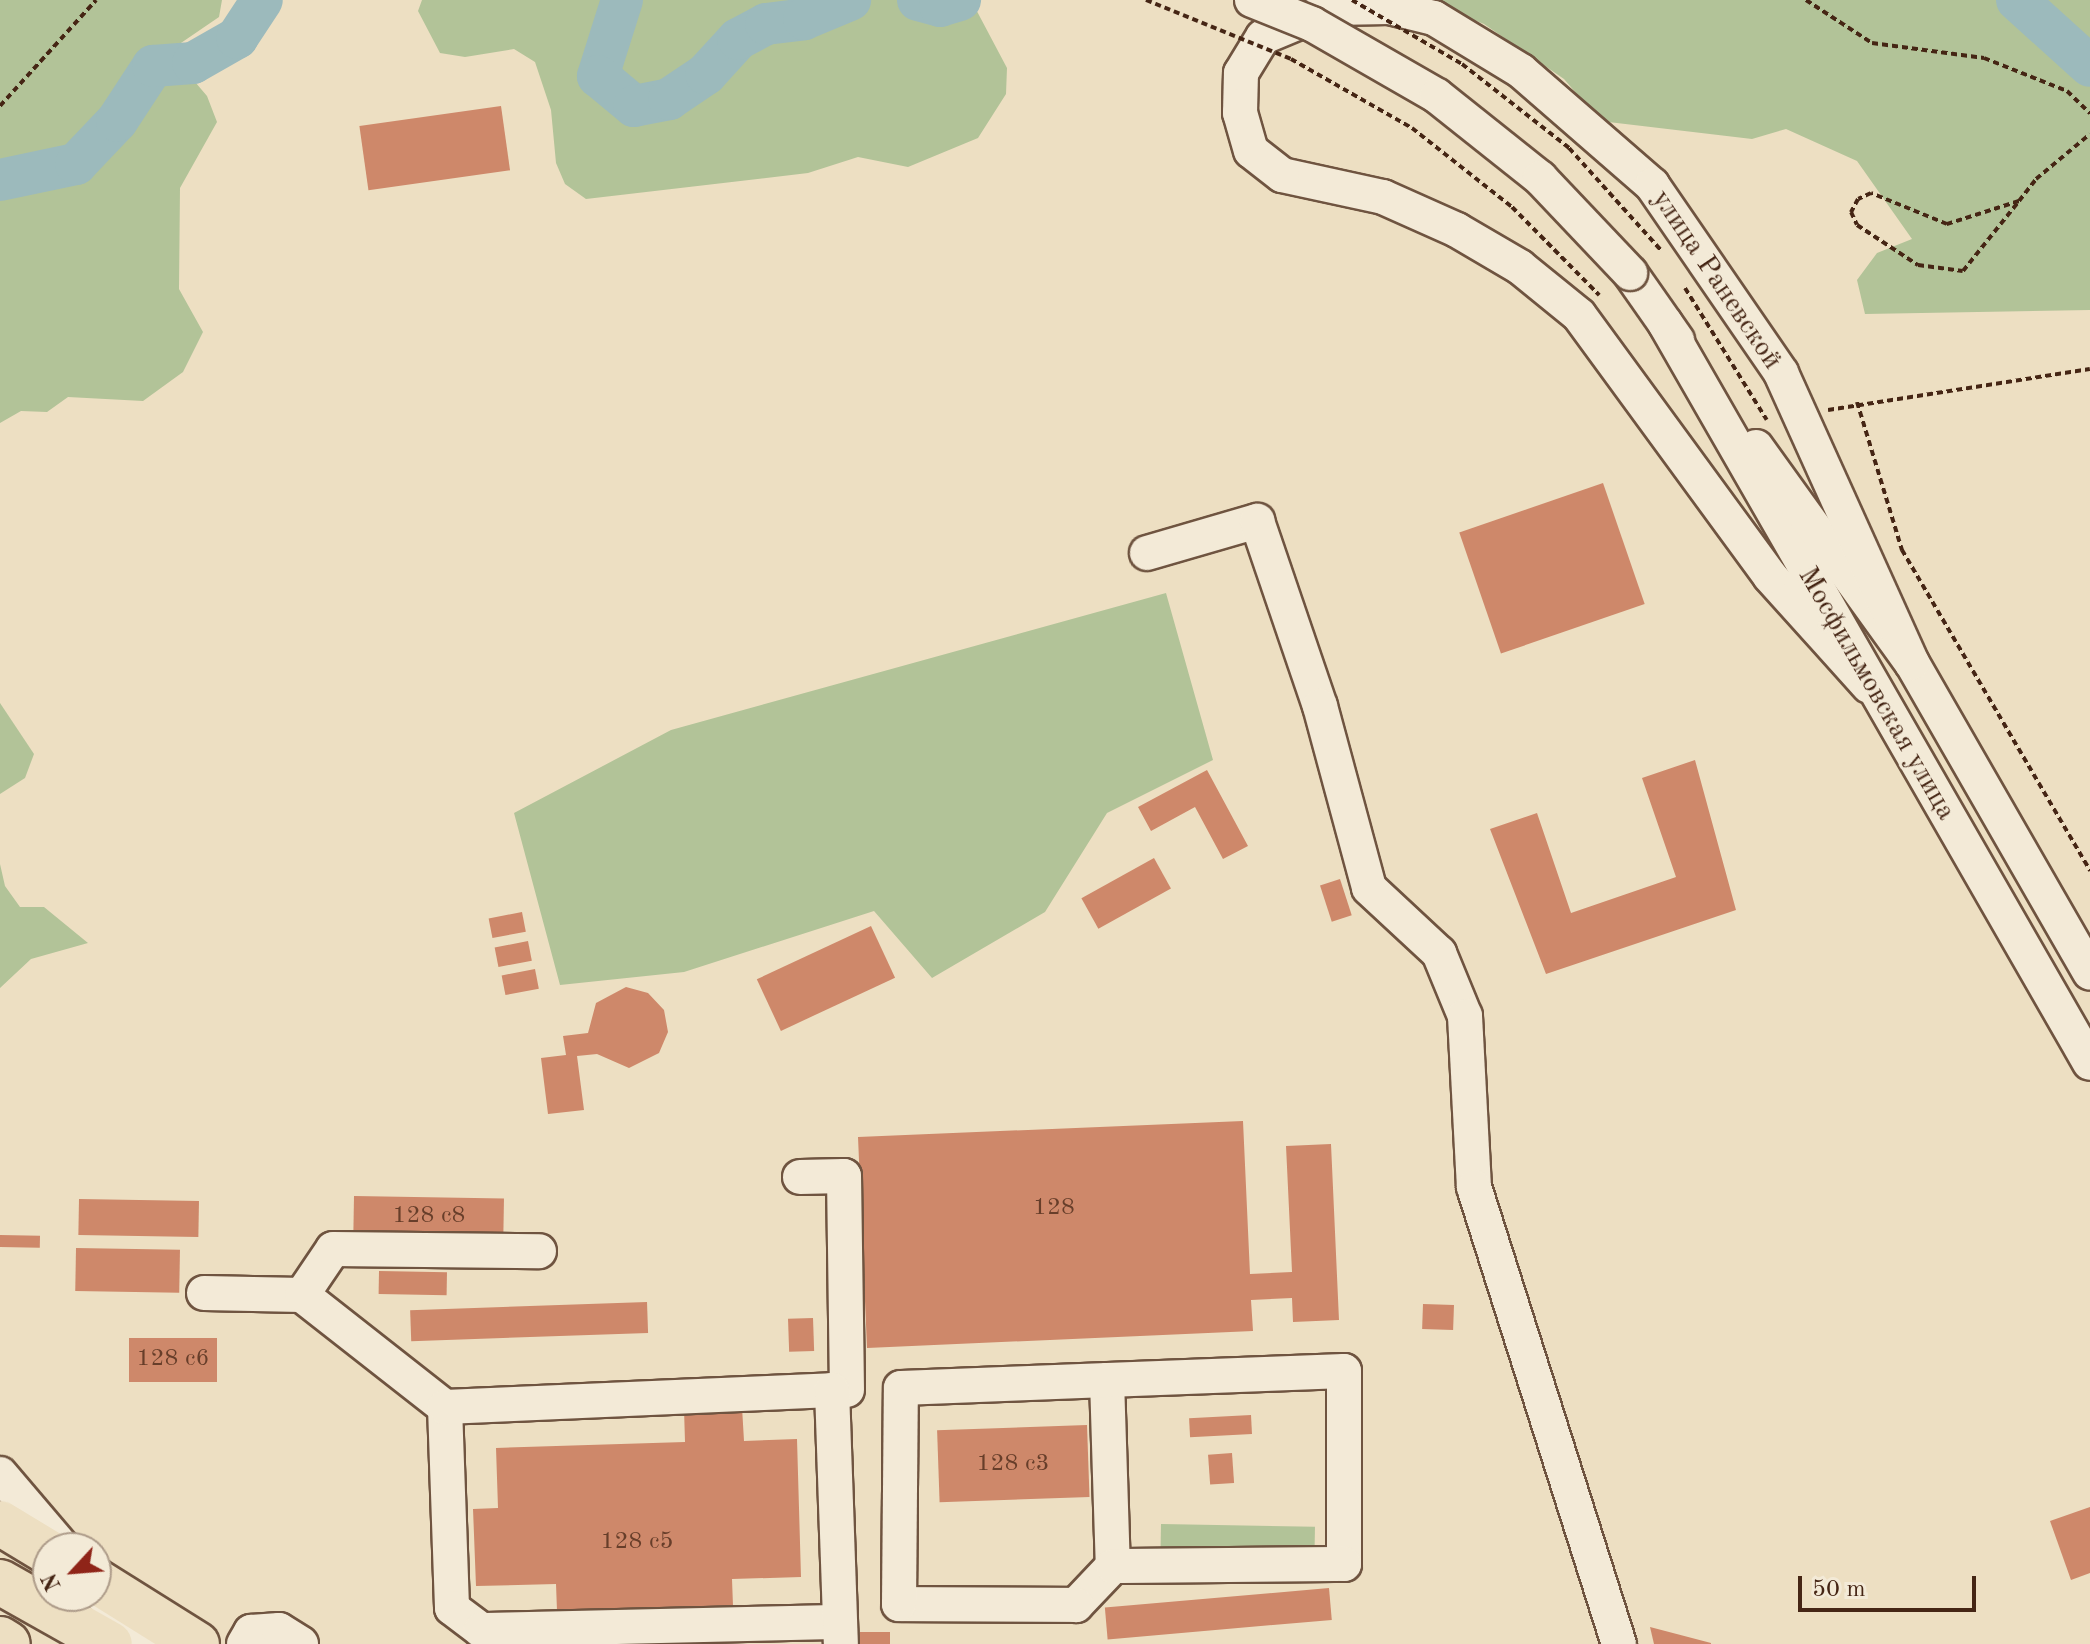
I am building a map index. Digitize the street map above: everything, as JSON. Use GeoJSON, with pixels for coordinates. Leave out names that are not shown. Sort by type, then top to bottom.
{"type":"FeatureCollection","features":[{"type":"Feature","properties":{"kind":"main road"},"geometry":{"type":"LineString","coordinates":[[0,1523],[32,1542]]}},
{"type":"Feature","properties":{"kind":"main road"},"geometry":{"type":"LineString","coordinates":[[0,1582],[110,1644]]}},
{"type":"Feature","properties":{"kind":"main road"},"geometry":{"type":"LineString","coordinates":[[112,1591],[197,1644]]}},
{"type":"Feature","properties":{"kind":"main road"},"geometry":{"type":"LineString","coordinates":[[0,1639],[8,1644]]}},
{"type":"Feature","properties":{"kind":"street","name":"Мосфильмовская улица"},"geometry":{"type":"LineString","coordinates":[[1252,0],[1312,24],[1437,96],[1540,178],[1630,273],[1912,663],[2090,972]]}},
{"type":"Feature","properties":{"kind":"street","name":"улица Раневской"},"geometry":{"type":"LineString","coordinates":[[1869,686],[1770,576],[1579,315],[1520,267],[1457,230],[1383,197],[1282,175],[1251,151],[1240,113],[1241,73],[1263,37],[1333,8],[1389,7],[1434,18],[1521,71],[1652,185],[1781,373],[1912,663]]}},
{"type":"Feature","properties":{"kind":"street","name":"Мосфильмовская улица"},"geometry":{"type":"LineString","coordinates":[[1665,323],[1869,686],[2090,1063]]}},
{"type":"Feature","properties":{"kind":"street"},"geometry":{"type":"LineString","coordinates":[[1147,553],[1257,521],[1320,706],[1369,888],[1439,953],[1465,1016],[1474,1187],[1619,1644]]}},
{"type":"Feature","properties":{"kind":"street"},"geometry":{"type":"LineString","coordinates":[[445,1407],[452,1608],[481,1630],[840,1633],[844,1176],[800,1177]]}},
{"type":"Feature","properties":{"kind":"street"},"geometry":{"type":"LineString","coordinates":[[302,1295],[333,1249],[539,1251]]}},
{"type":"Feature","properties":{"kind":"street"},"geometry":{"type":"LineString","coordinates":[[204,1293],[302,1295],[445,1407],[1344,1371],[1344,1564],[1113,1566]]}},
{"type":"Feature","properties":{"kind":"street"},"geometry":{"type":"LineString","coordinates":[[901,1388],[899,1604],[1076,1605],[1113,1566],[1107,1380]]}},
{"type":"Feature","properties":{"kind":"street"},"geometry":{"type":"LineString","coordinates":[[0,1474],[49,1532]]}},
{"type":"Feature","properties":{"kind":"street"},"geometry":{"type":"LineString","coordinates":[[112,1607],[144,1644]]}},
{"type":"Feature","properties":{"kind":"street"},"geometry":{"type":"LineString","coordinates":[[244,1644],[251,1632],[279,1630],[301,1644]]}},
{"type":"Feature","properties":{"kind":"path"},"geometry":{"type":"LineString","coordinates":[[0,106],[96,0]]}},
{"type":"Feature","properties":{"kind":"path"},"geometry":{"type":"LineString","coordinates":[[1146,0],[1291,59],[1412,128],[1512,207],[1599,295]]}},
{"type":"Feature","properties":{"kind":"path"},"geometry":{"type":"LineString","coordinates":[[1352,0],[1462,64],[1569,148],[1661,250],[1669,263]]}},
{"type":"Feature","properties":{"kind":"path"},"geometry":{"type":"LineString","coordinates":[[1806,0],[1872,43],[1984,58],[2067,91],[2090,113]]}},
{"type":"Feature","properties":{"kind":"path"},"geometry":{"type":"LineString","coordinates":[[2019,201],[1947,224],[1871,193],[1858,199],[1851,212],[1857,225],[1918,265],[1963,271],[2019,201],[2090,134]]}},
{"type":"Feature","properties":{"kind":"path"},"geometry":{"type":"LineString","coordinates":[[1677,276],[1776,434]]}},
{"type":"Feature","properties":{"kind":"path"},"geometry":{"type":"LineString","coordinates":[[2090,369],[1857,402],[1902,550],[2090,871]]}},
{"type":"Feature","properties":{"kind":"green space"},"geometry":{"type":"Polygon","coordinates":[[[0,0],[222,0],[219,17],[178,45],[184,69],[207,96],[217,122],[180,188],[179,289],[203,332],[183,372],[143,401],[68,397],[47,412],[21,411],[0,423],[0,0]]]}},
{"type":"Feature","properties":{"kind":"green space"},"geometry":{"type":"Polygon","coordinates":[[[422,0],[971,0],[1007,68],[1006,94],[978,138],[908,167],[858,157],[808,173],[586,199],[565,184],[556,163],[551,110],[535,62],[514,49],[465,57],[440,53],[418,11],[422,0]]]}},
{"type":"Feature","properties":{"kind":"green space"},"geometry":{"type":"Polygon","coordinates":[[[1425,0],[2090,0],[2090,310],[1865,314],[1857,280],[1877,253],[1912,239],[1857,161],[1786,129],[1752,139],[1600,121],[1564,79],[1484,24],[1425,0]]]}},
{"type":"Feature","properties":{"kind":"green space"},"geometry":{"type":"Polygon","coordinates":[[[1166,593],[1213,760],[1107,813],[1045,912],[932,978],[874,911],[684,972],[560,985],[514,813],[671,730],[1166,593]]]}},
{"type":"Feature","properties":{"kind":"green space"},"geometry":{"type":"Polygon","coordinates":[[[0,703],[34,754],[25,778],[0,794],[0,703]]]}},
{"type":"Feature","properties":{"kind":"green space"},"geometry":{"type":"Polygon","coordinates":[[[0,864],[5,886],[20,907],[44,907],[88,943],[31,959],[0,988],[0,864]]]}},
{"type":"Feature","properties":{"kind":"green space"},"geometry":{"type":"Polygon","coordinates":[[[1161,1524],[1315,1527],[1315,1551],[1161,1548],[1161,1524]]]}},
{"type":"Feature","properties":{"kind":"building"},"geometry":{"type":"Polygon","coordinates":[[[501,106],[510,170],[368,190],[359,126],[501,106]]]}},
{"type":"Feature","properties":{"kind":"building"},"geometry":{"type":"Polygon","coordinates":[[[1603,483],[1645,604],[1501,654],[1459,532],[1603,483]]]}},
{"type":"Feature","properties":{"kind":"building"},"geometry":{"type":"Polygon","coordinates":[[[1695,760],[1736,910],[1546,974],[1490,829],[1537,813],[1571,913],[1676,877],[1642,778],[1695,760]]]}},
{"type":"Feature","properties":{"kind":"building"},"geometry":{"type":"Polygon","coordinates":[[[1207,770],[1248,846],[1223,859],[1195,807],[1151,831],[1138,807],[1207,770]]]}},
{"type":"Feature","properties":{"kind":"building"},"geometry":{"type":"Polygon","coordinates":[[[1154,858],[1171,889],[1098,929],[1081,898],[1154,858]]]}},
{"type":"Feature","properties":{"kind":"building"},"geometry":{"type":"Polygon","coordinates":[[[1340,879],[1352,915],[1332,922],[1320,885],[1340,879]]]}},
{"type":"Feature","properties":{"kind":"building"},"geometry":{"type":"Polygon","coordinates":[[[522,912],[526,932],[492,938],[489,918],[522,912]]]}},
{"type":"Feature","properties":{"kind":"building"},"geometry":{"type":"Polygon","coordinates":[[[871,926],[895,978],[781,1031],[757,979],[871,926]]]}},
{"type":"Feature","properties":{"kind":"building"},"geometry":{"type":"Polygon","coordinates":[[[528,941],[532,961],[498,967],[495,947],[528,941]]]}},
{"type":"Feature","properties":{"kind":"building"},"geometry":{"type":"Polygon","coordinates":[[[535,969],[539,989],[505,995],[502,975],[535,969]]]}},
{"type":"Feature","properties":{"kind":"building"},"geometry":{"type":"Polygon","coordinates":[[[626,987],[648,993],[664,1010],[668,1032],[659,1053],[629,1068],[597,1054],[577,1056],[584,1110],[548,1114],[541,1058],[566,1055],[563,1036],[588,1033],[596,1003],[626,987]]]}},
{"type":"Feature","properties":{"kind":"building"},"geometry":{"type":"Polygon","coordinates":[[[1243,1121],[1250,1274],[1292,1272],[1286,1146],[1331,1144],[1339,1320],[1293,1322],[1292,1298],[1251,1300],[1253,1331],[867,1348],[858,1137],[1243,1121]]]}},
{"type":"Feature","properties":{"kind":"building"},"geometry":{"type":"Polygon","coordinates":[[[354,1196],[504,1199],[503,1238],[353,1235],[354,1196]]]}},
{"type":"Feature","properties":{"kind":"building"},"geometry":{"type":"Polygon","coordinates":[[[79,1199],[199,1201],[198,1237],[78,1235],[79,1199]]]}},
{"type":"Feature","properties":{"kind":"building"},"geometry":{"type":"Polygon","coordinates":[[[0,1235],[40,1236],[40,1248],[0,1247],[0,1235]]]}},
{"type":"Feature","properties":{"kind":"building"},"geometry":{"type":"Polygon","coordinates":[[[76,1248],[180,1250],[179,1293],[75,1291],[76,1248]]]}},
{"type":"Feature","properties":{"kind":"building"},"geometry":{"type":"Polygon","coordinates":[[[379,1271],[447,1272],[447,1295],[379,1294],[379,1271]]]}},
{"type":"Feature","properties":{"kind":"building"},"geometry":{"type":"Polygon","coordinates":[[[647,1302],[648,1333],[411,1341],[410,1310],[647,1302]]]}},
{"type":"Feature","properties":{"kind":"building"},"geometry":{"type":"Polygon","coordinates":[[[1423,1304],[1454,1305],[1453,1330],[1422,1329],[1423,1304]]]}},
{"type":"Feature","properties":{"kind":"building"},"geometry":{"type":"Polygon","coordinates":[[[813,1318],[814,1351],[789,1352],[788,1319],[813,1318]]]}},
{"type":"Feature","properties":{"kind":"building"},"geometry":{"type":"Polygon","coordinates":[[[129,1338],[217,1338],[217,1382],[129,1382],[129,1338]]]}},
{"type":"Feature","properties":{"kind":"building"},"geometry":{"type":"Polygon","coordinates":[[[742,1407],[744,1441],[797,1439],[801,1577],[732,1579],[733,1606],[557,1611],[556,1584],[476,1586],[473,1509],[498,1508],[496,1448],[685,1442],[684,1409],[742,1407]]]}},
{"type":"Feature","properties":{"kind":"building"},"geometry":{"type":"Polygon","coordinates":[[[1251,1415],[1252,1434],[1190,1437],[1189,1418],[1251,1415]]]}},
{"type":"Feature","properties":{"kind":"building"},"geometry":{"type":"Polygon","coordinates":[[[1087,1425],[1090,1497],[940,1502],[937,1430],[1087,1425]]]}},
{"type":"Feature","properties":{"kind":"building"},"geometry":{"type":"Polygon","coordinates":[[[1232,1453],[1234,1483],[1210,1485],[1208,1455],[1232,1453]]]}},
{"type":"Feature","properties":{"kind":"building"},"geometry":{"type":"Polygon","coordinates":[[[2090,1507],[2090,1573],[2071,1580],[2050,1521],[2090,1507]]]}},
{"type":"Feature","properties":{"kind":"building"},"geometry":{"type":"Polygon","coordinates":[[[1329,1588],[1332,1620],[1108,1639],[1105,1608],[1329,1588]]]}},
{"type":"Feature","properties":{"kind":"building"},"geometry":{"type":"Polygon","coordinates":[[[1650,1627],[1711,1643],[1711,1644],[1654,1644],[1650,1627]]]}},
{"type":"Feature","properties":{"kind":"building"},"geometry":{"type":"Polygon","coordinates":[[[860,1632],[890,1632],[890,1644],[860,1644],[860,1632]]]}},
{"type":"Feature","properties":{"kind":"waterway"},"geometry":{"type":"LineString","coordinates":[[0,180],[76,164],[117,121],[153,66],[193,63],[237,38],[262,0]]}},
{"type":"Feature","properties":{"kind":"waterway"},"geometry":{"type":"LineString","coordinates":[[622,0],[598,76],[634,106],[669,99],[706,74],[738,39],[766,24],[804,19],[850,0]]}},
{"type":"Feature","properties":{"kind":"waterway"},"geometry":{"type":"LineString","coordinates":[[918,0],[940,6],[960,0]]}},
{"type":"Feature","properties":{"kind":"waterway"},"geometry":{"type":"LineString","coordinates":[[2017,0],[2090,66]]}}]}
